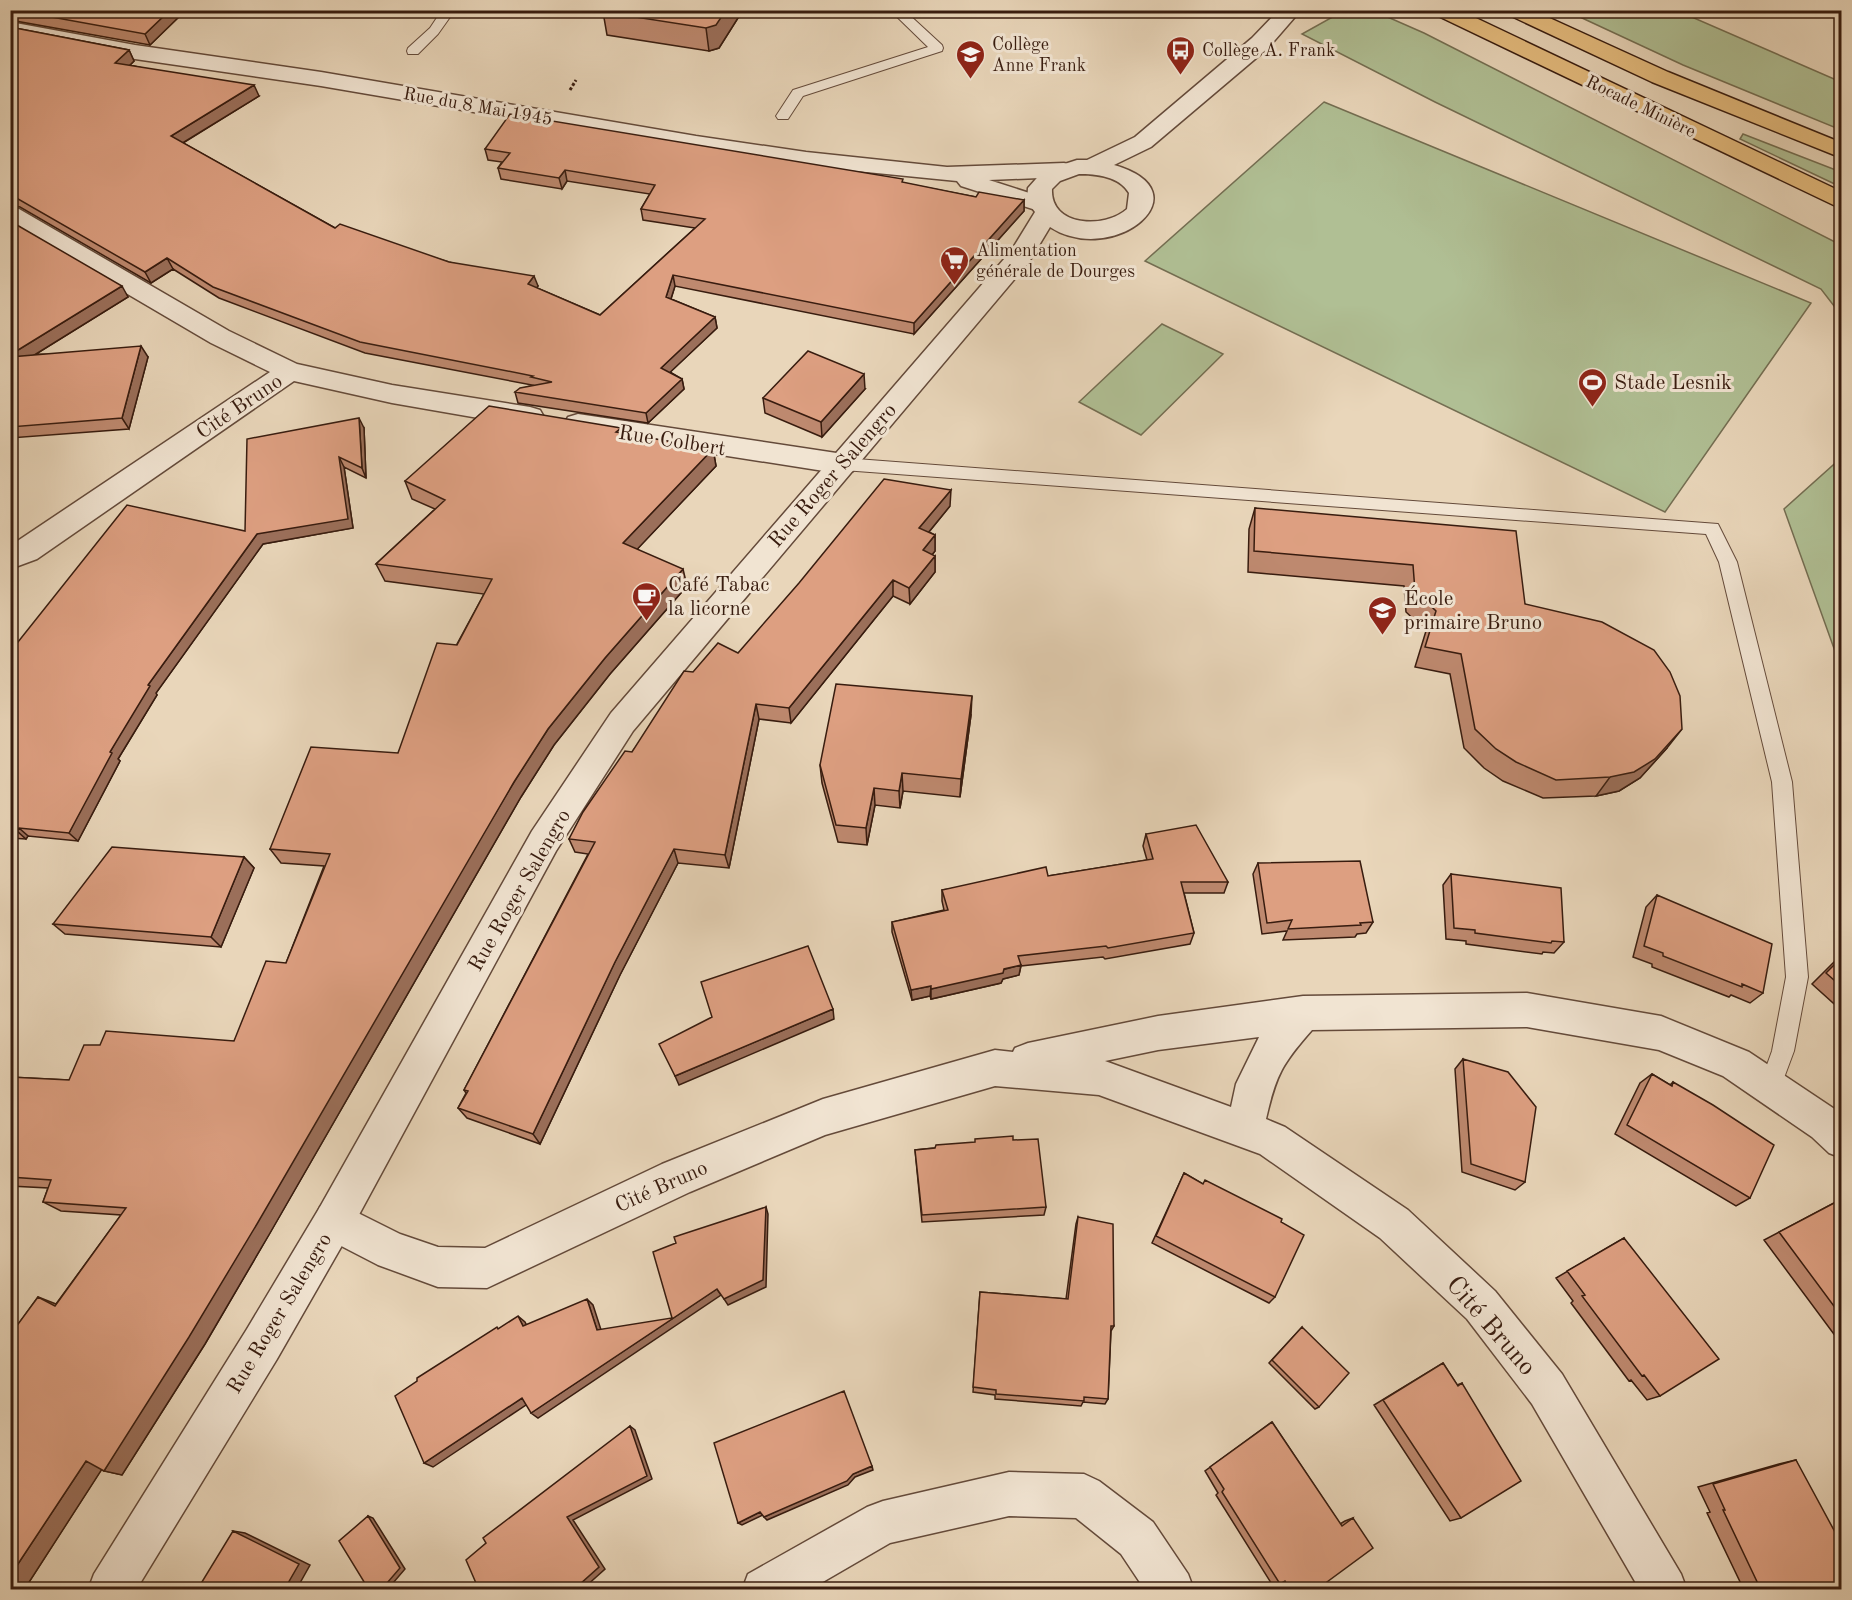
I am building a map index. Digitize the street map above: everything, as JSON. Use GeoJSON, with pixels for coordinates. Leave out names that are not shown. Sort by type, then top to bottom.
{"type":"FeatureCollection","features":[{"type":"Feature","properties":{"kind":"highway","name":"Rocade Minière"},"geometry":{"type":"LineString","coordinates":[[1441,10],[1842,203]]}},
{"type":"Feature","properties":{"kind":"highway","name":"Rocade Minière"},"geometry":{"type":"LineString","coordinates":[[1514,10],[1660,77],[1842,151]]}},
{"type":"Feature","properties":{"kind":"street"},"geometry":{"type":"LineString","coordinates":[[1091,167],[1143,142],[1260,43],[1291,10]]}},
{"type":"Feature","properties":{"kind":"street","name":"Rue du 8 Mai 1945"},"geometry":{"type":"LineString","coordinates":[[10,28],[135,52],[806,159],[947,174],[1064,170]]}},
{"type":"Feature","properties":{"kind":"street"},"geometry":{"type":"LineString","coordinates":[[1137,187],[1143,142]]}},
{"type":"Feature","properties":{"kind":"street"},"geometry":{"type":"LineString","coordinates":[[1091,167],[1111,170],[1126,177],[1137,187],[1142,198],[1140,208],[1133,218],[1106,230],[1088,230],[1064,225],[1043,209],[1038,194],[1042,184],[1051,176],[1064,170],[1091,167]]}},
{"type":"Feature","properties":{"kind":"street","name":"Rue du 8 Mai 1945"},"geometry":{"type":"LineString","coordinates":[[947,174],[1043,209]]}},
{"type":"Feature","properties":{"kind":"street","name":"Rue Roger Salengro"},"geometry":{"type":"LineString","coordinates":[[110,1590],[262,1344],[334,1221],[544,841],[622,722],[781,533],[843,464],[1020,256],[1043,209]]}},
{"type":"Feature","properties":{"kind":"street","name":"Cité Bruno"},"geometry":{"type":"LineString","coordinates":[[10,214],[220,337],[290,371],[27,551],[10,558]]}},
{"type":"Feature","properties":{"kind":"street","name":"Rue Roger Salengro"},"geometry":{"type":"LineString","coordinates":[[1020,256],[1088,230]]}},
{"type":"Feature","properties":{"kind":"street","name":"Rue Colbert"},"geometry":{"type":"LineString","coordinates":[[290,371],[392,394],[734,449],[843,464]]}},
{"type":"Feature","properties":{"kind":"street","name":"Cité Bruno"},"geometry":{"type":"LineString","coordinates":[[334,1221],[392,1251],[438,1267],[487,1268],[676,1178],[823,1117],[994,1068],[1158,1033],[1303,1013],[1527,1010],[1661,1033],[1736,1064],[1825,1124],[1842,1140]]}},
{"type":"Feature","properties":{"kind":"street"},"geometry":{"type":"LineString","coordinates":[[1245,1131],[1255,1084],[1273,1047],[1303,1013]]}},
{"type":"Feature","properties":{"kind":"street","name":"Cité Bruno"},"geometry":{"type":"LineString","coordinates":[[994,1068],[1098,1077],[1272,1140],[1394,1224],[1481,1305],[1547,1389],[1665,1590]]}},
{"type":"Feature","properties":{"kind":"street"},"geometry":{"type":"LineString","coordinates":[[764,1590],[883,1523],[1009,1494],[1084,1496],[1137,1538],[1172,1590]]}},
{"type":"Feature","properties":{"kind":"lane"},"geometry":{"type":"LineString","coordinates":[[413,51],[434,31],[449,10]]}},
{"type":"Feature","properties":{"kind":"lane"},"geometry":{"type":"LineString","coordinates":[[783,116],[798,93],[937,48],[896,10]]}},
{"type":"Feature","properties":{"kind":"lane"},"geometry":{"type":"LineString","coordinates":[[843,464],[1712,528],[1728,561],[1782,782],[1797,977],[1783,1051],[1770,1087]]}},
{"type":"Feature","properties":{"kind":"green space"},"geometry":{"type":"Polygon","coordinates":[[[1345,10],[1374,11],[1424,33],[1841,245],[1841,315],[1821,289],[1435,102],[1302,34],[1345,10]]]}},
{"type":"Feature","properties":{"kind":"green space"},"geometry":{"type":"Polygon","coordinates":[[[1567,11],[1678,11],[1841,82],[1841,130],[1683,65],[1567,11]]]}},
{"type":"Feature","properties":{"kind":"green space","name":"Stade Lesnik"},"geometry":{"type":"Polygon","coordinates":[[[1324,102],[1811,303],[1665,512],[1145,261],[1324,102]]]}},
{"type":"Feature","properties":{"kind":"green space"},"geometry":{"type":"Polygon","coordinates":[[[1743,134],[1841,172],[1841,187],[1740,139],[1743,134]]]}},
{"type":"Feature","properties":{"kind":"green space"},"geometry":{"type":"Polygon","coordinates":[[[1162,324],[1223,354],[1141,435],[1079,402],[1162,324]]]}},
{"type":"Feature","properties":{"kind":"green space"},"geometry":{"type":"Polygon","coordinates":[[[1841,458],[1841,668],[1784,509],[1841,458]]]}},
{"type":"Feature","properties":{"kind":"building"},"geometry":{"type":"Polygon","coordinates":[[[13,10],[170,10],[145,34],[13,10]]]}},
{"type":"Feature","properties":{"kind":"building"},"geometry":{"type":"Polygon","coordinates":[[[604,10],[726,10],[716,25],[706,28],[603,12],[604,10]]]}},
{"type":"Feature","properties":{"kind":"building"},"geometry":{"type":"Polygon","coordinates":[[[10,27],[129,50],[115,63],[254,85],[171,136],[335,228],[340,224],[449,262],[534,276],[528,284],[600,315],[705,219],[641,209],[655,185],[565,170],[559,178],[498,168],[510,153],[485,149],[510,114],[903,179],[902,182],[976,197],[979,192],[1024,200],[914,323],[673,275],[666,297],[715,317],[661,368],[682,379],[646,413],[515,392],[520,388],[552,382],[531,377],[533,376],[360,342],[213,287],[167,258],[145,272],[10,196],[10,27]]]}},
{"type":"Feature","properties":{"kind":"building"},"geometry":{"type":"Polygon","coordinates":[[[10,221],[122,286],[10,355],[10,221]]]}},
{"type":"Feature","properties":{"kind":"building"},"geometry":{"type":"Polygon","coordinates":[[[141,346],[122,418],[10,427],[10,357],[141,346]]]}},
{"type":"Feature","properties":{"kind":"building"},"geometry":{"type":"Polygon","coordinates":[[[808,351],[864,374],[821,422],[763,398],[808,351]]]}},
{"type":"Feature","properties":{"kind":"building"},"geometry":{"type":"Polygon","coordinates":[[[489,406],[621,428],[616,432],[713,449],[623,543],[683,569],[605,658],[548,729],[514,782],[257,1224],[104,1471],[86,1461],[10,1576],[10,1335],[38,1297],[55,1306],[126,1208],[43,1202],[51,1180],[10,1177],[10,1077],[69,1080],[84,1045],[100,1045],[106,1031],[234,1041],[266,961],[286,963],[330,854],[270,849],[311,747],[398,753],[437,643],[457,645],[492,579],[376,564],[445,500],[405,481],[489,406]]]}},
{"type":"Feature","properties":{"kind":"building"},"geometry":{"type":"Polygon","coordinates":[[[359,418],[362,468],[339,457],[348,519],[257,534],[148,685],[150,686],[110,752],[112,753],[69,833],[19,828],[17,831],[10,830],[10,652],[127,505],[245,531],[247,439],[359,418]]]}},
{"type":"Feature","properties":{"kind":"building"},"geometry":{"type":"Polygon","coordinates":[[[884,479],[951,490],[919,528],[935,535],[923,550],[935,556],[909,588],[893,580],[789,708],[756,704],[725,855],[674,849],[615,962],[533,1134],[458,1108],[468,1091],[464,1090],[595,842],[569,839],[583,812],[625,751],[632,752],[684,671],[693,672],[718,643],[738,653],[884,479]]]}},
{"type":"Feature","properties":{"kind":"building"},"geometry":{"type":"Polygon","coordinates":[[[1255,508],[1516,531],[1525,604],[1602,622],[1654,650],[1670,672],[1680,696],[1682,729],[1655,759],[1634,772],[1610,777],[1556,780],[1516,762],[1496,749],[1475,729],[1461,654],[1425,647],[1436,611],[1415,591],[1413,565],[1254,551],[1255,508]]]}},
{"type":"Feature","properties":{"kind":"building"},"geometry":{"type":"Polygon","coordinates":[[[836,684],[972,696],[961,779],[902,773],[899,791],[874,788],[866,828],[836,825],[820,765],[836,684]]]}},
{"type":"Feature","properties":{"kind":"building"},"geometry":{"type":"Polygon","coordinates":[[[1196,825],[1228,882],[1181,882],[1194,933],[1108,948],[1106,946],[1018,956],[1021,965],[1004,969],[1003,973],[931,989],[931,986],[911,990],[892,922],[948,910],[942,890],[1046,867],[1048,876],[1153,859],[1146,834],[1196,825]]]}},
{"type":"Feature","properties":{"kind":"building"},"geometry":{"type":"Polygon","coordinates":[[[112,847],[244,857],[211,937],[53,924],[112,847]]]}},
{"type":"Feature","properties":{"kind":"building"},"geometry":{"type":"Polygon","coordinates":[[[1360,861],[1373,922],[1360,923],[1361,925],[1288,929],[1292,920],[1267,923],[1258,863],[1360,861]]]}},
{"type":"Feature","properties":{"kind":"building"},"geometry":{"type":"Polygon","coordinates":[[[1451,874],[1561,888],[1564,942],[1552,941],[1551,943],[1454,928],[1451,874]]]}},
{"type":"Feature","properties":{"kind":"building"},"geometry":{"type":"Polygon","coordinates":[[[1657,895],[1772,944],[1763,993],[1663,956],[1663,953],[1644,946],[1657,895]]]}},
{"type":"Feature","properties":{"kind":"building"},"geometry":{"type":"Polygon","coordinates":[[[808,946],[833,1009],[675,1076],[659,1044],[712,1017],[701,982],[808,946]]]}},
{"type":"Feature","properties":{"kind":"building"},"geometry":{"type":"Polygon","coordinates":[[[1842,957],[1842,987],[1826,973],[1842,957]]]}},
{"type":"Feature","properties":{"kind":"building"},"geometry":{"type":"Polygon","coordinates":[[[1463,1059],[1508,1072],[1536,1107],[1525,1182],[1471,1164],[1463,1059]]]}},
{"type":"Feature","properties":{"kind":"building"},"geometry":{"type":"Polygon","coordinates":[[[1652,1074],[1672,1086],[1673,1082],[1713,1105],[1774,1145],[1750,1198],[1627,1125],[1652,1074]]]}},
{"type":"Feature","properties":{"kind":"building"},"geometry":{"type":"Polygon","coordinates":[[[1013,1136],[1013,1140],[1038,1139],[1046,1207],[922,1215],[915,1150],[935,1148],[936,1145],[975,1142],[975,1139],[1013,1136]]]}},
{"type":"Feature","properties":{"kind":"building"},"geometry":{"type":"Polygon","coordinates":[[[1184,1173],[1203,1184],[1205,1180],[1282,1219],[1281,1222],[1304,1235],[1275,1297],[1156,1236],[1184,1173]]]}},
{"type":"Feature","properties":{"kind":"building"},"geometry":{"type":"Polygon","coordinates":[[[1836,1202],[1842,1208],[1842,1317],[1779,1232],[1836,1202]]]}},
{"type":"Feature","properties":{"kind":"building"},"geometry":{"type":"Polygon","coordinates":[[[766,1207],[763,1280],[724,1299],[717,1289],[531,1413],[522,1398],[424,1463],[395,1396],[417,1381],[417,1378],[518,1316],[523,1326],[587,1299],[597,1330],[672,1318],[653,1252],[676,1243],[674,1237],[766,1207]]]}},
{"type":"Feature","properties":{"kind":"building"},"geometry":{"type":"Polygon","coordinates":[[[1078,1217],[1113,1224],[1114,1326],[1111,1326],[1108,1399],[1084,1397],[1084,1401],[996,1394],[996,1390],[973,1387],[980,1292],[1068,1299],[1078,1217]]]}},
{"type":"Feature","properties":{"kind":"building"},"geometry":{"type":"Polygon","coordinates":[[[1624,1238],[1719,1359],[1660,1396],[1644,1375],[1642,1376],[1582,1296],[1585,1295],[1567,1271],[1624,1238]]]}},
{"type":"Feature","properties":{"kind":"building"},"geometry":{"type":"Polygon","coordinates":[[[1302,1327],[1349,1373],[1319,1407],[1272,1360],[1302,1327]]]}},
{"type":"Feature","properties":{"kind":"building"},"geometry":{"type":"Polygon","coordinates":[[[1443,1363],[1458,1386],[1462,1383],[1521,1481],[1461,1518],[1383,1400],[1443,1363]]]}},
{"type":"Feature","properties":{"kind":"building"},"geometry":{"type":"Polygon","coordinates":[[[844,1391],[872,1466],[853,1474],[847,1481],[764,1517],[760,1512],[738,1523],[714,1443],[844,1391]]]}},
{"type":"Feature","properties":{"kind":"building"},"geometry":{"type":"Polygon","coordinates":[[[1272,1422],[1342,1526],[1353,1518],[1373,1548],[1316,1590],[1290,1590],[1285,1581],[1280,1584],[1222,1492],[1224,1489],[1210,1467],[1272,1422]]]}},
{"type":"Feature","properties":{"kind":"building"},"geometry":{"type":"Polygon","coordinates":[[[630,1426],[647,1476],[567,1517],[599,1567],[579,1585],[581,1589],[479,1590],[466,1560],[486,1543],[483,1538],[630,1426]]]}},
{"type":"Feature","properties":{"kind":"building"},"geometry":{"type":"Polygon","coordinates":[[[1796,1460],[1842,1545],[1842,1590],[1761,1590],[1713,1484],[1796,1460]]]}},
{"type":"Feature","properties":{"kind":"building"},"geometry":{"type":"Polygon","coordinates":[[[368,1516],[400,1568],[381,1590],[369,1590],[339,1541],[368,1516]]]}},
{"type":"Feature","properties":{"kind":"building"},"geometry":{"type":"Polygon","coordinates":[[[233,1531],[299,1564],[284,1590],[197,1590],[233,1531]]]}},
{"type":"Feature","properties":{"kind":"place","name":"Collège A. Frank"},"geometry":{"type":"Point","coordinates":[1181,76]}},
{"type":"Feature","properties":{"kind":"place","name":"Collège Anne Frank"},"geometry":{"type":"Point","coordinates":[971,80]}},
{"type":"Feature","properties":{"kind":"place","name":"Alimentation générale de Dourges"},"geometry":{"type":"Point","coordinates":[955,286]}},
{"type":"Feature","properties":{"kind":"place","name":"Stade Lesnik"},"geometry":{"type":"Point","coordinates":[1593,408]}},
{"type":"Feature","properties":{"kind":"place","name":"Café Tabac la licorne"},"geometry":{"type":"Point","coordinates":[647,622]}},
{"type":"Feature","properties":{"kind":"place","name":"École primaire Bruno"},"geometry":{"type":"Point","coordinates":[1383,636]}}]}
